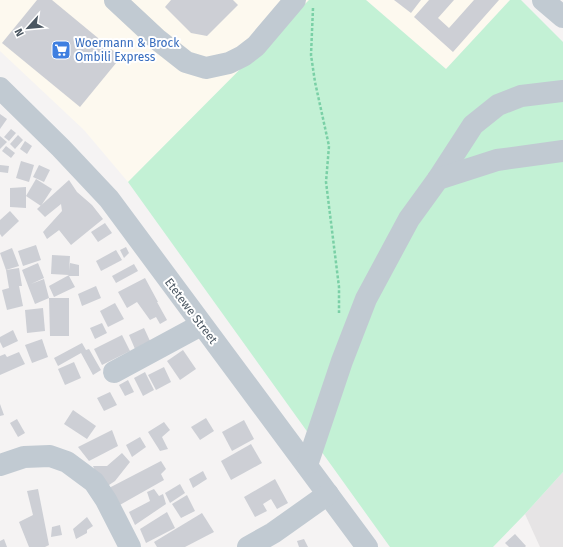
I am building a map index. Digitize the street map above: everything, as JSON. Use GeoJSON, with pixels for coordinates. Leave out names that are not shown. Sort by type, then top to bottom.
{"type":"FeatureCollection","features":[{"type":"Feature","properties":{"kind":"street"},"geometry":{"type":"LineString","coordinates":[[115,0],[158,40],[186,62],[206,68],[229,63],[243,56],[304,3]]}},
{"type":"Feature","properties":{"kind":"street"},"geometry":{"type":"LineString","coordinates":[[543,0],[563,18]]}},
{"type":"Feature","properties":{"kind":"street","name":"Etetewe Street"},"geometry":{"type":"LineString","coordinates":[[0,88],[61,148],[109,200],[367,547]]}},
{"type":"Feature","properties":{"kind":"street"},"geometry":{"type":"LineString","coordinates":[[307,465],[342,361],[366,299],[409,219],[438,180],[473,125],[498,105],[521,96],[563,92]]}},
{"type":"Feature","properties":{"kind":"street"},"geometry":{"type":"LineString","coordinates":[[438,180],[497,160],[563,151]]}},
{"type":"Feature","properties":{"kind":"street"},"geometry":{"type":"LineString","coordinates":[[114,372],[201,325]]}},
{"type":"Feature","properties":{"kind":"street"},"geometry":{"type":"LineString","coordinates":[[0,464],[24,457],[50,456],[67,462],[94,482],[106,500],[130,547]]}},
{"type":"Feature","properties":{"kind":"street"},"geometry":{"type":"LineString","coordinates":[[248,547],[273,533],[328,494]]}},
{"type":"Feature","properties":{"kind":"path"},"geometry":{"type":"LineString","coordinates":[[304,3],[315,82],[329,146],[326,182],[339,287],[339,316]]}},
{"type":"Feature","properties":{"kind":"shaded area"},"geometry":{"type":"Polygon","coordinates":[[[0,0],[309,0],[128,182],[84,130],[0,51],[0,0]]]}},
{"type":"Feature","properties":{"kind":"shaded area"},"geometry":{"type":"Polygon","coordinates":[[[366,0],[510,0],[446,69],[366,0]]]}},
{"type":"Feature","properties":{"kind":"shaded area"},"geometry":{"type":"Polygon","coordinates":[[[563,472],[563,547],[540,547],[525,514],[563,472]]]}},
{"type":"Feature","properties":{"kind":"green space"},"geometry":{"type":"Polygon","coordinates":[[[309,0],[366,0],[446,69],[510,0],[521,0],[563,42],[563,472],[493,547],[390,547],[128,182],[309,0]]]}},
{"type":"Feature","properties":{"kind":"building","name":"Woermann & Brock Ombili Express"},"geometry":{"type":"Polygon","coordinates":[[[37,0],[52,0],[121,57],[80,107],[2,43],[37,0]]]}},
{"type":"Feature","properties":{"kind":"building"},"geometry":{"type":"Polygon","coordinates":[[[171,0],[233,0],[238,5],[207,36],[191,33],[165,7],[171,0]]]}},
{"type":"Feature","properties":{"kind":"building"},"geometry":{"type":"Polygon","coordinates":[[[394,0],[421,0],[411,13],[394,0]]]}},
{"type":"Feature","properties":{"kind":"building"},"geometry":{"type":"Polygon","coordinates":[[[429,0],[454,0],[438,18],[449,28],[474,0],[499,0],[453,52],[414,17],[429,0]]]}},
{"type":"Feature","properties":{"kind":"building"},"geometry":{"type":"Polygon","coordinates":[[[0,114],[7,119],[0,129],[0,114]]]}},
{"type":"Feature","properties":{"kind":"building"},"geometry":{"type":"Polygon","coordinates":[[[11,129],[16,133],[9,141],[4,137],[11,129]]]}},
{"type":"Feature","properties":{"kind":"building"},"geometry":{"type":"Polygon","coordinates":[[[18,135],[23,140],[15,149],[10,144],[18,135]]]}},
{"type":"Feature","properties":{"kind":"building"},"geometry":{"type":"Polygon","coordinates":[[[0,136],[7,142],[0,149],[0,136]]]}},
{"type":"Feature","properties":{"kind":"building"},"geometry":{"type":"Polygon","coordinates":[[[25,141],[32,146],[27,154],[20,149],[25,141]]]}},
{"type":"Feature","properties":{"kind":"building"},"geometry":{"type":"Polygon","coordinates":[[[6,146],[15,153],[11,158],[2,151],[6,146]]]}},
{"type":"Feature","properties":{"kind":"building"},"geometry":{"type":"Polygon","coordinates":[[[21,161],[34,165],[29,182],[16,178],[21,161]]]}},
{"type":"Feature","properties":{"kind":"building"},"geometry":{"type":"Polygon","coordinates":[[[0,165],[9,166],[8,173],[0,172],[0,165]]]}},
{"type":"Feature","properties":{"kind":"building"},"geometry":{"type":"Polygon","coordinates":[[[39,165],[50,170],[44,182],[33,177],[39,165]]]}},
{"type":"Feature","properties":{"kind":"building"},"geometry":{"type":"Polygon","coordinates":[[[36,179],[52,189],[41,206],[26,196],[36,179]]]}},
{"type":"Feature","properties":{"kind":"building"},"geometry":{"type":"Polygon","coordinates":[[[69,180],[77,192],[92,205],[103,219],[71,245],[59,230],[47,239],[43,232],[62,211],[61,204],[45,217],[37,209],[69,180]]]}},
{"type":"Feature","properties":{"kind":"building"},"geometry":{"type":"Polygon","coordinates":[[[26,187],[26,208],[10,207],[10,188],[26,187]]]}},
{"type":"Feature","properties":{"kind":"building"},"geometry":{"type":"Polygon","coordinates":[[[10,211],[19,221],[2,237],[0,234],[0,220],[10,211]]]}},
{"type":"Feature","properties":{"kind":"building"},"geometry":{"type":"Polygon","coordinates":[[[105,223],[112,233],[98,242],[91,232],[105,223]]]}},
{"type":"Feature","properties":{"kind":"building"},"geometry":{"type":"Polygon","coordinates":[[[36,245],[41,260],[23,266],[18,251],[36,245]]]}},
{"type":"Feature","properties":{"kind":"building"},"geometry":{"type":"Polygon","coordinates":[[[126,247],[129,253],[124,258],[120,250],[126,247]]]}},
{"type":"Feature","properties":{"kind":"building"},"geometry":{"type":"Polygon","coordinates":[[[12,248],[19,266],[6,270],[0,253],[12,248]]]}},
{"type":"Feature","properties":{"kind":"building"},"geometry":{"type":"Polygon","coordinates":[[[116,250],[122,260],[101,271],[96,261],[116,250]]]}},
{"type":"Feature","properties":{"kind":"building"},"geometry":{"type":"Polygon","coordinates":[[[52,255],[70,256],[69,271],[70,263],[79,265],[79,276],[69,276],[75,287],[54,297],[49,286],[69,275],[51,274],[52,255]]]}},
{"type":"Feature","properties":{"kind":"building"},"geometry":{"type":"Polygon","coordinates":[[[38,263],[44,278],[31,284],[44,279],[49,298],[35,304],[22,270],[38,263]]]}},
{"type":"Feature","properties":{"kind":"building"},"geometry":{"type":"Polygon","coordinates":[[[134,264],[138,271],[116,283],[112,276],[134,264]]]}},
{"type":"Feature","properties":{"kind":"building"},"geometry":{"type":"Polygon","coordinates":[[[19,268],[22,286],[19,286],[23,306],[7,310],[2,290],[9,288],[6,270],[19,268]]]}},
{"type":"Feature","properties":{"kind":"building"},"geometry":{"type":"Polygon","coordinates":[[[145,278],[167,320],[160,324],[156,317],[150,320],[137,302],[127,308],[118,292],[145,278]]]}},
{"type":"Feature","properties":{"kind":"building"},"geometry":{"type":"Polygon","coordinates":[[[96,286],[101,298],[82,306],[78,294],[96,286]]]}},
{"type":"Feature","properties":{"kind":"building"},"geometry":{"type":"Polygon","coordinates":[[[49,298],[69,298],[69,336],[50,336],[49,298]]]}},
{"type":"Feature","properties":{"kind":"building"},"geometry":{"type":"Polygon","coordinates":[[[115,303],[124,319],[108,327],[100,311],[115,303]]]}},
{"type":"Feature","properties":{"kind":"building"},"geometry":{"type":"Polygon","coordinates":[[[43,308],[45,331],[27,333],[25,310],[43,308]]]}},
{"type":"Feature","properties":{"kind":"building"},"geometry":{"type":"Polygon","coordinates":[[[102,323],[107,333],[95,339],[90,328],[102,323]]]}},
{"type":"Feature","properties":{"kind":"building"},"geometry":{"type":"Polygon","coordinates":[[[144,328],[150,341],[135,349],[129,335],[144,328]]]}},
{"type":"Feature","properties":{"kind":"building"},"geometry":{"type":"Polygon","coordinates":[[[13,330],[18,341],[3,348],[0,342],[0,337],[13,330]]]}},
{"type":"Feature","properties":{"kind":"building"},"geometry":{"type":"Polygon","coordinates":[[[122,335],[130,351],[102,365],[94,349],[122,335]]]}},
{"type":"Feature","properties":{"kind":"building"},"geometry":{"type":"Polygon","coordinates":[[[42,339],[48,357],[32,363],[25,345],[42,339]]]}},
{"type":"Feature","properties":{"kind":"building"},"geometry":{"type":"Polygon","coordinates":[[[82,343],[86,350],[89,349],[101,370],[93,375],[81,353],[58,366],[54,358],[82,343]]]}},
{"type":"Feature","properties":{"kind":"building"},"geometry":{"type":"Polygon","coordinates":[[[183,350],[196,369],[180,380],[167,361],[183,350]]]}},
{"type":"Feature","properties":{"kind":"building"},"geometry":{"type":"Polygon","coordinates":[[[19,352],[25,364],[0,375],[0,356],[5,354],[7,357],[19,352]]]}},
{"type":"Feature","properties":{"kind":"building"},"geometry":{"type":"Polygon","coordinates":[[[74,362],[81,378],[65,385],[58,369],[74,362]]]}},
{"type":"Feature","properties":{"kind":"building"},"geometry":{"type":"Polygon","coordinates":[[[164,367],[171,382],[156,390],[148,375],[164,367]]]}},
{"type":"Feature","properties":{"kind":"building"},"geometry":{"type":"Polygon","coordinates":[[[145,372],[154,390],[143,396],[134,378],[145,372]]]}},
{"type":"Feature","properties":{"kind":"building"},"geometry":{"type":"Polygon","coordinates":[[[128,380],[134,392],[125,396],[119,385],[128,380]]]}},
{"type":"Feature","properties":{"kind":"building"},"geometry":{"type":"Polygon","coordinates":[[[110,392],[117,405],[104,411],[97,398],[110,392]]]}},
{"type":"Feature","properties":{"kind":"building"},"geometry":{"type":"Polygon","coordinates":[[[0,404],[4,415],[0,416],[0,404]]]}},
{"type":"Feature","properties":{"kind":"building"},"geometry":{"type":"Polygon","coordinates":[[[73,410],[96,426],[87,439],[64,424],[73,410]]]}},
{"type":"Feature","properties":{"kind":"building"},"geometry":{"type":"Polygon","coordinates":[[[206,418],[214,431],[200,440],[191,427],[206,418]]]}},
{"type":"Feature","properties":{"kind":"building"},"geometry":{"type":"Polygon","coordinates":[[[17,419],[25,433],[18,437],[10,423],[17,419]]]}},
{"type":"Feature","properties":{"kind":"building"},"geometry":{"type":"Polygon","coordinates":[[[244,420],[254,439],[232,451],[222,432],[244,420]]]}},
{"type":"Feature","properties":{"kind":"building"},"geometry":{"type":"Polygon","coordinates":[[[164,422],[170,430],[162,437],[168,449],[160,451],[148,432],[164,422]]]}},
{"type":"Feature","properties":{"kind":"building"},"geometry":{"type":"Polygon","coordinates":[[[112,430],[118,446],[89,461],[78,447],[112,430]]]}},
{"type":"Feature","properties":{"kind":"building"},"geometry":{"type":"Polygon","coordinates":[[[140,437],[146,447],[132,457],[126,445],[140,437]]]}},
{"type":"Feature","properties":{"kind":"building"},"geometry":{"type":"Polygon","coordinates":[[[251,444],[262,463],[231,480],[221,461],[251,444]]]}},
{"type":"Feature","properties":{"kind":"building"},"geometry":{"type":"Polygon","coordinates":[[[122,453],[130,462],[115,481],[103,489],[93,466],[107,466],[122,453]]]}},
{"type":"Feature","properties":{"kind":"building"},"geometry":{"type":"Polygon","coordinates":[[[161,461],[166,469],[161,474],[164,480],[118,506],[107,489],[161,461]]]}},
{"type":"Feature","properties":{"kind":"building"},"geometry":{"type":"Polygon","coordinates":[[[203,471],[207,479],[193,488],[189,479],[203,471]]]}},
{"type":"Feature","properties":{"kind":"building"},"geometry":{"type":"Polygon","coordinates":[[[275,479],[288,503],[277,509],[271,499],[263,504],[267,511],[255,517],[244,497],[275,479]]]}},
{"type":"Feature","properties":{"kind":"building"},"geometry":{"type":"Polygon","coordinates":[[[180,484],[185,493],[170,503],[165,493],[180,484]]]}},
{"type":"Feature","properties":{"kind":"building"},"geometry":{"type":"Polygon","coordinates":[[[38,489],[49,545],[45,547],[29,547],[19,522],[33,515],[27,491],[38,489]]]}},
{"type":"Feature","properties":{"kind":"building"},"geometry":{"type":"Polygon","coordinates":[[[154,489],[159,496],[163,494],[166,504],[135,525],[129,512],[150,501],[147,492],[154,489]]]}},
{"type":"Feature","properties":{"kind":"building"},"geometry":{"type":"Polygon","coordinates":[[[187,495],[195,511],[181,518],[172,504],[187,495]]]}},
{"type":"Feature","properties":{"kind":"building"},"geometry":{"type":"Polygon","coordinates":[[[167,512],[175,528],[146,543],[140,529],[167,512]]]}},
{"type":"Feature","properties":{"kind":"building"},"geometry":{"type":"Polygon","coordinates":[[[202,513],[214,532],[185,547],[157,547],[154,542],[202,513]]]}},
{"type":"Feature","properties":{"kind":"building"},"geometry":{"type":"Polygon","coordinates":[[[87,517],[93,526],[87,530],[87,533],[76,539],[73,529],[87,517]]]}},
{"type":"Feature","properties":{"kind":"building"},"geometry":{"type":"Polygon","coordinates":[[[60,525],[62,535],[51,537],[52,527],[60,525]]]}},
{"type":"Feature","properties":{"kind":"building"},"geometry":{"type":"Polygon","coordinates":[[[515,534],[526,546],[525,547],[509,547],[505,543],[515,534]]]}},
{"type":"Feature","properties":{"kind":"building"},"geometry":{"type":"Polygon","coordinates":[[[4,539],[7,547],[0,547],[0,541],[4,539]]]}},
{"type":"Feature","properties":{"kind":"building"},"geometry":{"type":"Polygon","coordinates":[[[304,539],[308,547],[299,547],[297,541],[304,539]]]}},
{"type":"Feature","properties":{"kind":"place","name":"Woermann & Brock Ombili Express"},"geometry":{"type":"Point","coordinates":[61,50]}}]}
